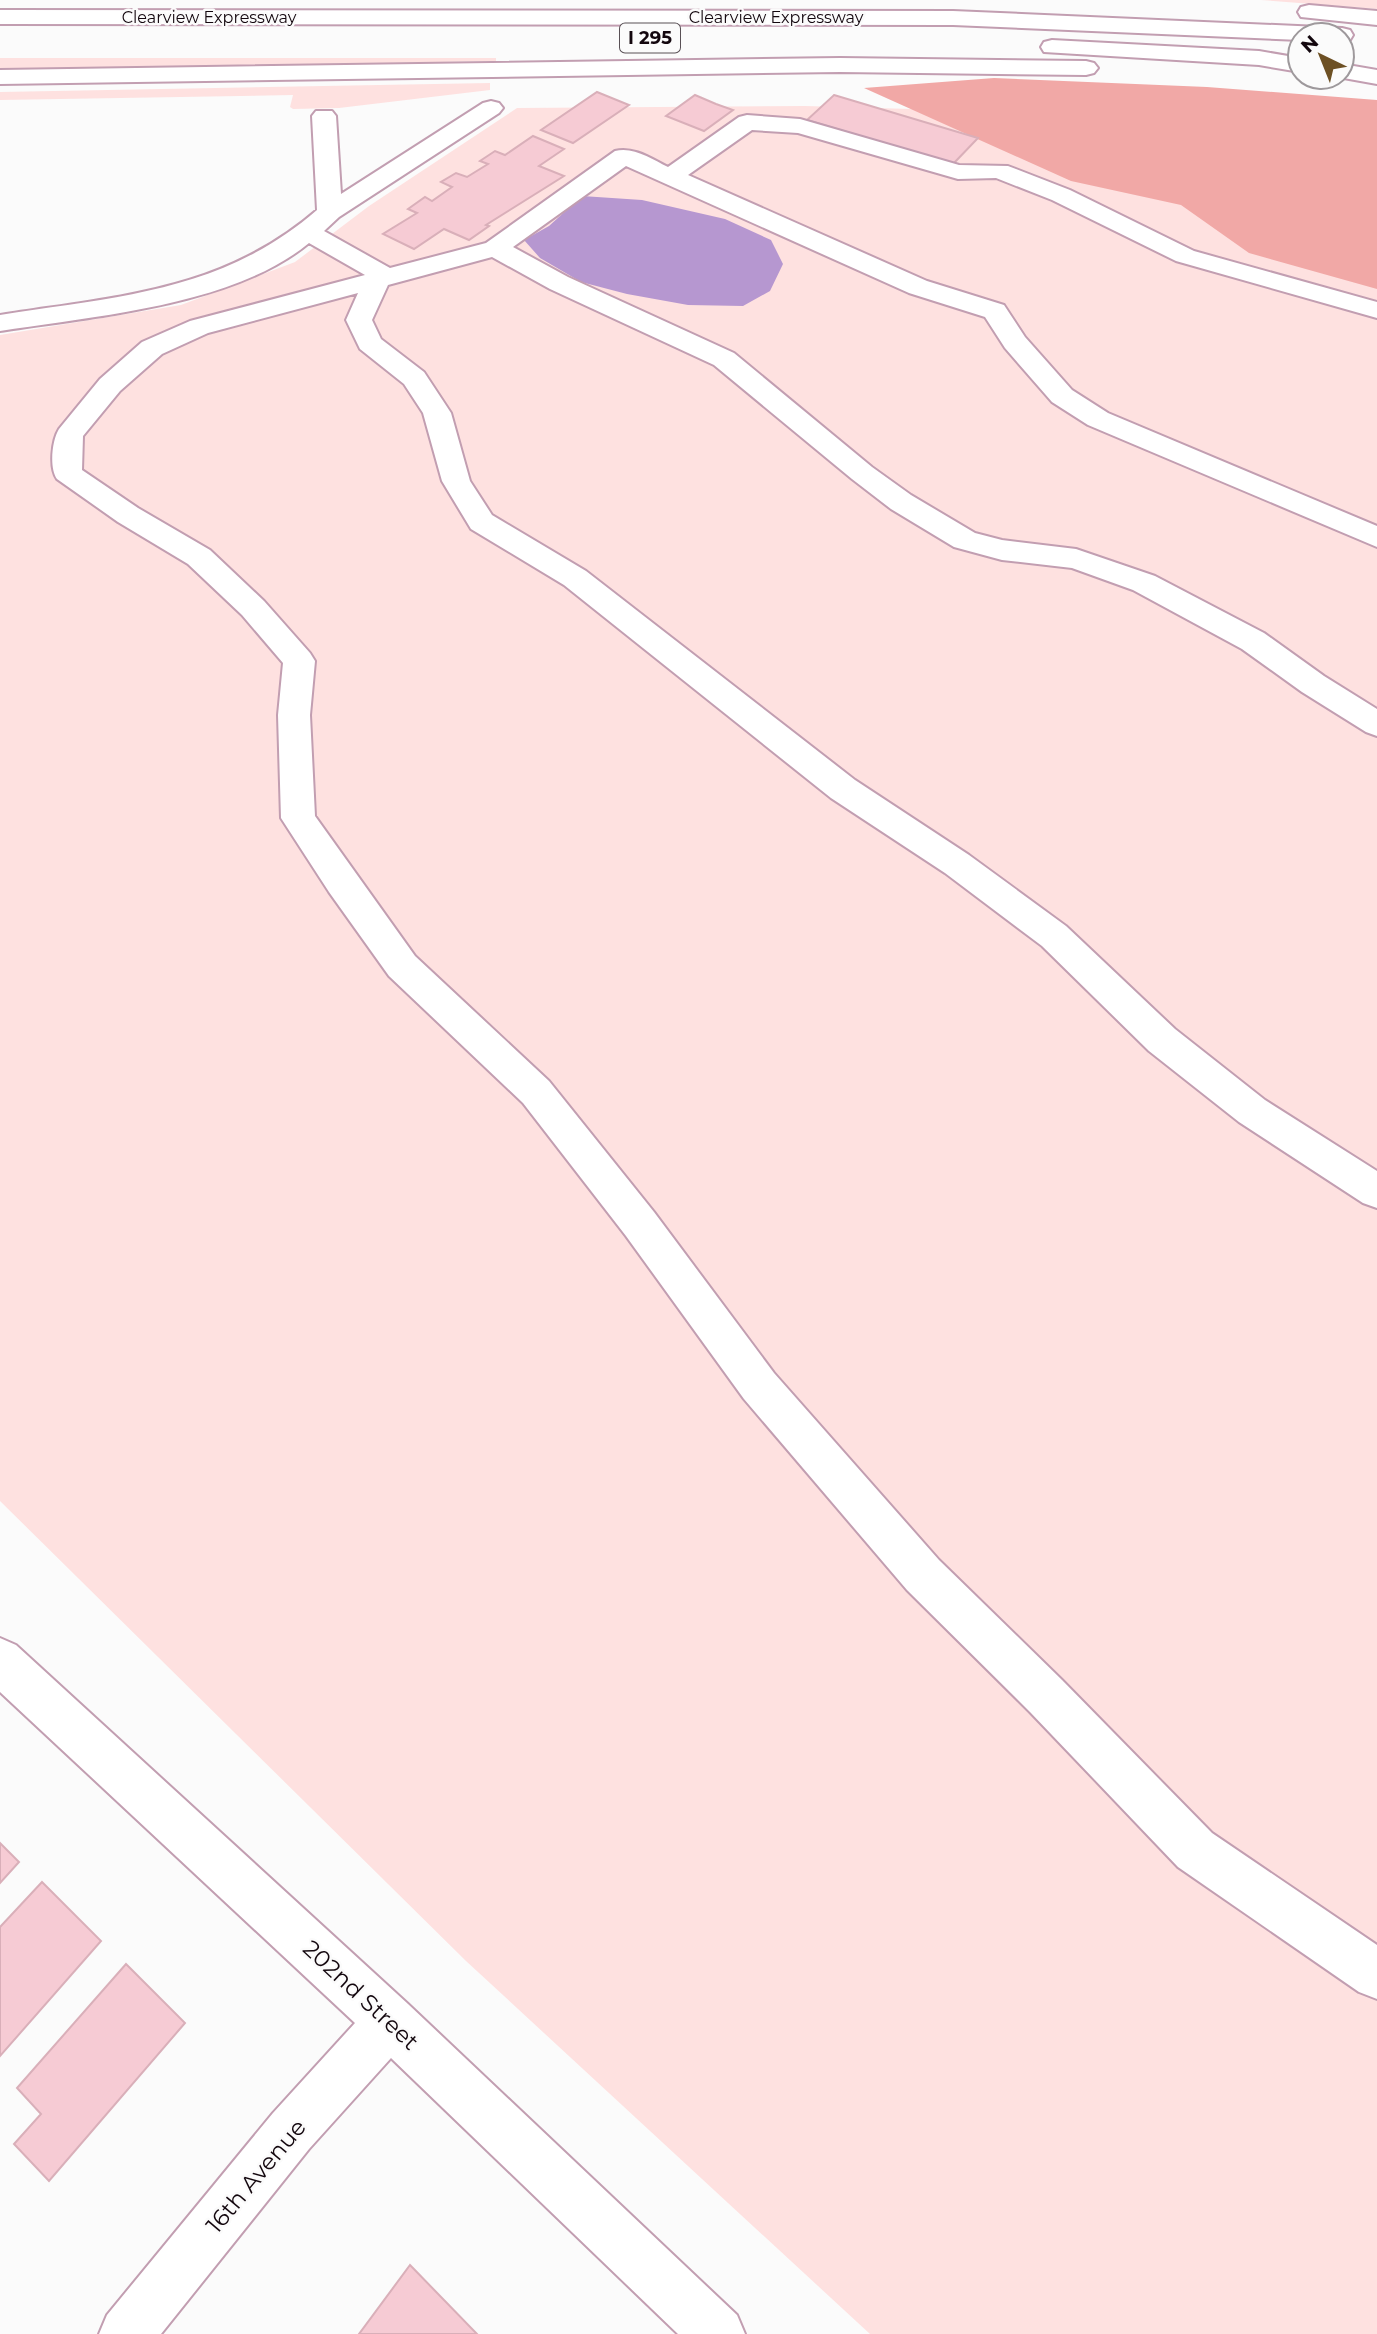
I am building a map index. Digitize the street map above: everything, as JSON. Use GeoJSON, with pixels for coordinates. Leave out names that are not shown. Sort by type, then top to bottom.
{"type":"FeatureCollection","features":[{"type":"Feature","properties":{"kind":"main road"},"geometry":{"type":"LineString","coordinates":[[1282,10],[1377,18]]}},
{"type":"Feature","properties":{"kind":"main road","name":"Clearview Expressway"},"geometry":{"type":"LineString","coordinates":[[0,17],[940,18],[1121,23],[1286,32]]}},
{"type":"Feature","properties":{"kind":"main road","name":"Clearview Expressway"},"geometry":{"type":"LineString","coordinates":[[1356,36],[1377,37]]}},
{"type":"Feature","properties":{"kind":"main road","name":"Clearview Expressway"},"geometry":{"type":"LineString","coordinates":[[0,38],[840,40]]}},
{"type":"Feature","properties":{"kind":"main road"},"geometry":{"type":"LineString","coordinates":[[1000,45],[1259,58],[1286,63]]}},
{"type":"Feature","properties":{"kind":"main road"},"geometry":{"type":"LineString","coordinates":[[0,77],[826,65],[1036,66],[1286,75]]}},
{"type":"Feature","properties":{"kind":"main road"},"geometry":{"type":"LineString","coordinates":[[1356,75],[1377,77]]}},
{"type":"Feature","properties":{"kind":"main road"},"geometry":{"type":"LineString","coordinates":[[0,323],[187,291],[247,268],[320,223],[491,108]]}},
{"type":"Feature","properties":{"kind":"main road"},"geometry":{"type":"LineString","coordinates":[[320,223],[324,116]]}},
{"type":"Feature","properties":{"kind":"main road"},"geometry":{"type":"LineString","coordinates":[[671,176],[747,122],[800,126],[958,172],[999,171],[1061,195],[1185,256],[1377,310]]}},
{"type":"Feature","properties":{"kind":"main road"},"geometry":{"type":"LineString","coordinates":[[1377,537],[1098,419],[1062,396],[1015,342],[995,311],[918,287],[624,156],[495,248],[376,282],[199,327],[152,348],[110,385],[69,435],[67,473],[128,515],[199,558],[253,608],[299,661],[294,715],[298,818],[401,966],[536,1093],[640,1224],[759,1386],[923,1575],[1046,1696],[1195,1850],[1377,1974]]}},
{"type":"Feature","properties":{"kind":"main road"},"geometry":{"type":"LineString","coordinates":[[320,223],[380,272],[359,320],[370,343],[414,378],[438,413],[456,481],[481,522],[533,551],[585,586],[843,789],[957,864],[1054,936],[1162,1040],[1252,1111],[1377,1191]]}},
{"type":"Feature","properties":{"kind":"main road"},"geometry":{"type":"LineString","coordinates":[[495,248],[559,284],[724,359],[862,473],[901,502],[965,540],[1002,550],[1076,559],[1144,583],[1253,641],[1312,684],[1377,724]]}},
{"type":"Feature","properties":{"kind":"main road","name":"202nd Street"},"geometry":{"type":"LineString","coordinates":[[0,1661],[390,2022],[719,2334]]}},
{"type":"Feature","properties":{"kind":"main road","name":"16th Avenue"},"geometry":{"type":"LineString","coordinates":[[126,2334],[291,2131],[390,2022]]}},
{"type":"Feature","properties":{"kind":"shaded area"},"geometry":{"type":"Polygon","coordinates":[[[1261,0],[1377,0],[1377,9],[1261,0]]]}},
{"type":"Feature","properties":{"kind":"shaded area"},"geometry":{"type":"Polygon","coordinates":[[[0,58],[496,58],[496,61],[0,70],[0,58]]]}},
{"type":"Feature","properties":{"kind":"shaded area"},"geometry":{"type":"Polygon","coordinates":[[[994,78],[1207,87],[1377,100],[1377,289],[1249,253],[1181,205],[1071,181],[864,88],[994,78]]]}},
{"type":"Feature","properties":{"kind":"shaded area"},"geometry":{"type":"Polygon","coordinates":[[[490,83],[490,90],[339,108],[293,109],[290,107],[293,95],[0,100],[0,92],[490,83]]]}},
{"type":"Feature","properties":{"kind":"shaded area"},"geometry":{"type":"Polygon","coordinates":[[[805,106],[1377,122],[1377,2334],[870,2334],[466,1961],[0,1501],[0,335],[181,305],[295,262],[369,206],[517,108],[805,106]]]}},
{"type":"Feature","properties":{"kind":"shaded area"},"geometry":{"type":"Polygon","coordinates":[[[582,196],[642,200],[725,219],[771,240],[783,264],[770,291],[743,306],[688,305],[581,282],[540,258],[524,240],[549,226],[582,196]]]}},
{"type":"Feature","properties":{"kind":"building"},"geometry":{"type":"Polygon","coordinates":[[[597,92],[629,105],[573,143],[541,130],[597,92]]]}},
{"type":"Feature","properties":{"kind":"building"},"geometry":{"type":"Polygon","coordinates":[[[695,95],[733,110],[704,131],[666,116],[695,95]]]}},
{"type":"Feature","properties":{"kind":"building"},"geometry":{"type":"Polygon","coordinates":[[[834,95],[978,138],[953,164],[807,120],[834,95]]]}},
{"type":"Feature","properties":{"kind":"building"},"geometry":{"type":"Polygon","coordinates":[[[533,136],[564,149],[539,166],[564,176],[486,225],[489,226],[469,240],[444,229],[414,249],[383,234],[417,213],[408,209],[425,197],[432,201],[452,187],[441,182],[456,173],[467,177],[488,164],[480,161],[495,151],[505,155],[533,136]]]}},
{"type":"Feature","properties":{"kind":"building"},"geometry":{"type":"Polygon","coordinates":[[[0,1843],[19,1862],[0,1883],[0,1843]]]}},
{"type":"Feature","properties":{"kind":"building"},"geometry":{"type":"Polygon","coordinates":[[[42,1882],[101,1941],[0,2056],[0,1927],[42,1882]]]}},
{"type":"Feature","properties":{"kind":"building"},"geometry":{"type":"Polygon","coordinates":[[[126,1964],[185,2023],[49,2181],[14,2144],[41,2114],[17,2088],[126,1964]]]}},
{"type":"Feature","properties":{"kind":"building"},"geometry":{"type":"Polygon","coordinates":[[[410,2265],[477,2334],[359,2334],[410,2265]]]}}]}
